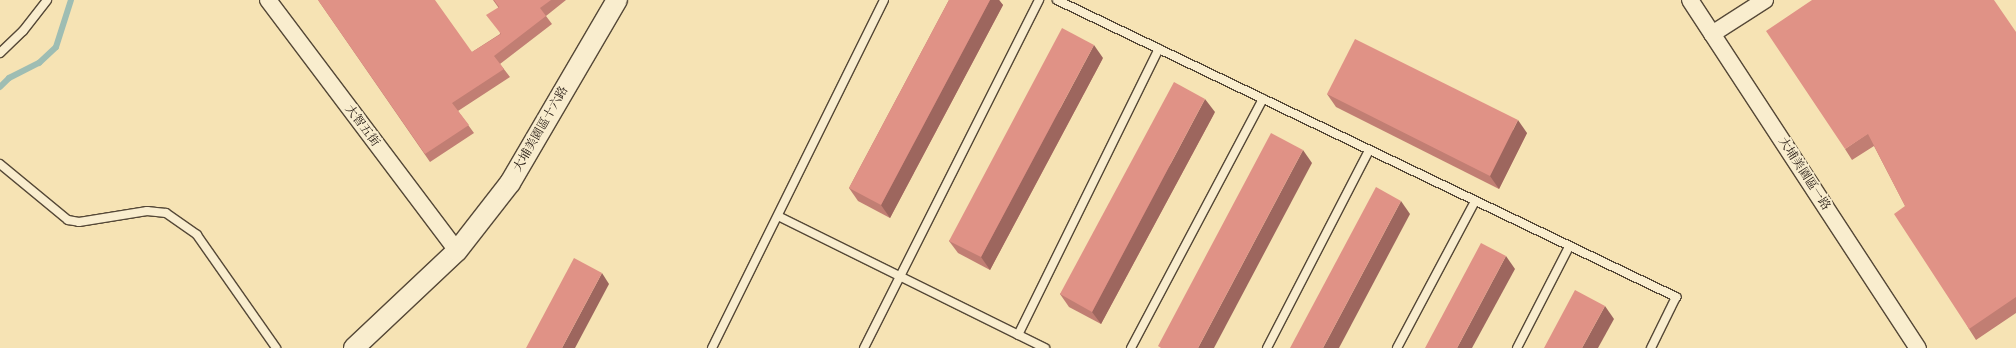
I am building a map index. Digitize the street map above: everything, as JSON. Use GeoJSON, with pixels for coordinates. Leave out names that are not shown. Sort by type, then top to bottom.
{"type":"FeatureCollection","features":[{"type":"Feature","properties":{"kind":"street","name":"大智五街"},"geometry":{"type":"LineString","coordinates":[[268,0],[457,251]]}},
{"type":"Feature","properties":{"kind":"street","name":"大埔美園區十六路"},"geometry":{"type":"LineString","coordinates":[[354,348],[457,251],[510,183],[617,0]]}},
{"type":"Feature","properties":{"kind":"street","name":"大埔美園區一路"},"geometry":{"type":"LineString","coordinates":[[1690,0],[1918,348]]}},
{"type":"Feature","properties":{"kind":"street"},"geometry":{"type":"LineString","coordinates":[[1712,34],[1765,0]]}},
{"type":"Feature","properties":{"kind":"lane"},"geometry":{"type":"LineString","coordinates":[[0,53],[23,30],[47,0]]}},
{"type":"Feature","properties":{"kind":"lane"},"geometry":{"type":"LineString","coordinates":[[712,348],[884,0]]}},
{"type":"Feature","properties":{"kind":"lane"},"geometry":{"type":"LineString","coordinates":[[864,348],[1039,0]]}},
{"type":"Feature","properties":{"kind":"lane"},"geometry":{"type":"LineString","coordinates":[[1057,0],[1676,297],[1651,348]]}},
{"type":"Feature","properties":{"kind":"lane"},"geometry":{"type":"LineString","coordinates":[[1018,335],[1159,49]]}},
{"type":"Feature","properties":{"kind":"lane"},"geometry":{"type":"LineString","coordinates":[[1131,348],[1262,99]]}},
{"type":"Feature","properties":{"kind":"lane"},"geometry":{"type":"LineString","coordinates":[[1268,348],[1369,150]]}},
{"type":"Feature","properties":{"kind":"lane"},"geometry":{"type":"LineString","coordinates":[[0,164],[68,220],[79,222],[146,212],[166,213],[197,235],[276,348]]}},
{"type":"Feature","properties":{"kind":"lane"},"geometry":{"type":"LineString","coordinates":[[1397,348],[1475,201]]}},
{"type":"Feature","properties":{"kind":"lane"},"geometry":{"type":"LineString","coordinates":[[778,216],[1045,348]]}},
{"type":"Feature","properties":{"kind":"lane"},"geometry":{"type":"LineString","coordinates":[[1517,348],[1569,246]]}},
{"type":"Feature","properties":{"kind":"building"},"geometry":{"type":"Polygon","coordinates":[[[318,0],[435,0],[472,52],[501,34],[486,15],[499,7],[494,0],[551,0],[540,8],[546,16],[494,56],[504,69],[452,103],[469,125],[425,154],[318,0]]]}},
{"type":"Feature","properties":{"kind":"building"},"geometry":{"type":"Polygon","coordinates":[[[949,0],[990,0],[881,205],[849,188],[949,0]]]}},
{"type":"Feature","properties":{"kind":"building"},"geometry":{"type":"Polygon","coordinates":[[[1812,0],[1994,0],[2016,32],[2016,297],[1969,329],[1894,214],[1905,206],[1868,134],[1845,149],[1766,31],[1812,0]]]}},
{"type":"Feature","properties":{"kind":"building"},"geometry":{"type":"Polygon","coordinates":[[[1062,28],[1094,45],[981,257],[949,241],[1062,28]]]}},
{"type":"Feature","properties":{"kind":"building"},"geometry":{"type":"Polygon","coordinates":[[[1355,39],[1518,120],[1490,176],[1327,94],[1355,39]]]}},
{"type":"Feature","properties":{"kind":"building"},"geometry":{"type":"Polygon","coordinates":[[[1174,82],[1205,99],[1092,312],[1060,294],[1174,82]]]}},
{"type":"Feature","properties":{"kind":"building"},"geometry":{"type":"Polygon","coordinates":[[[1271,133],[1303,150],[1198,348],[1161,348],[1158,346],[1271,133]]]}},
{"type":"Feature","properties":{"kind":"building"},"geometry":{"type":"Polygon","coordinates":[[[1376,187],[1401,201],[1323,348],[1290,348],[1376,187]]]}},
{"type":"Feature","properties":{"kind":"building"},"geometry":{"type":"Polygon","coordinates":[[[1481,243],[1506,256],[1457,348],[1425,348],[1481,243]]]}},
{"type":"Feature","properties":{"kind":"building"},"geometry":{"type":"Polygon","coordinates":[[[574,258],[602,273],[562,348],[526,348],[574,258]]]}},
{"type":"Feature","properties":{"kind":"building"},"geometry":{"type":"Polygon","coordinates":[[[1575,290],[1605,306],[1582,348],[1544,348],[1575,290]]]}},
{"type":"Feature","properties":{"kind":"waterway"},"geometry":{"type":"LineString","coordinates":[[0,87],[9,78],[39,63],[56,47],[71,0]]}}]}
